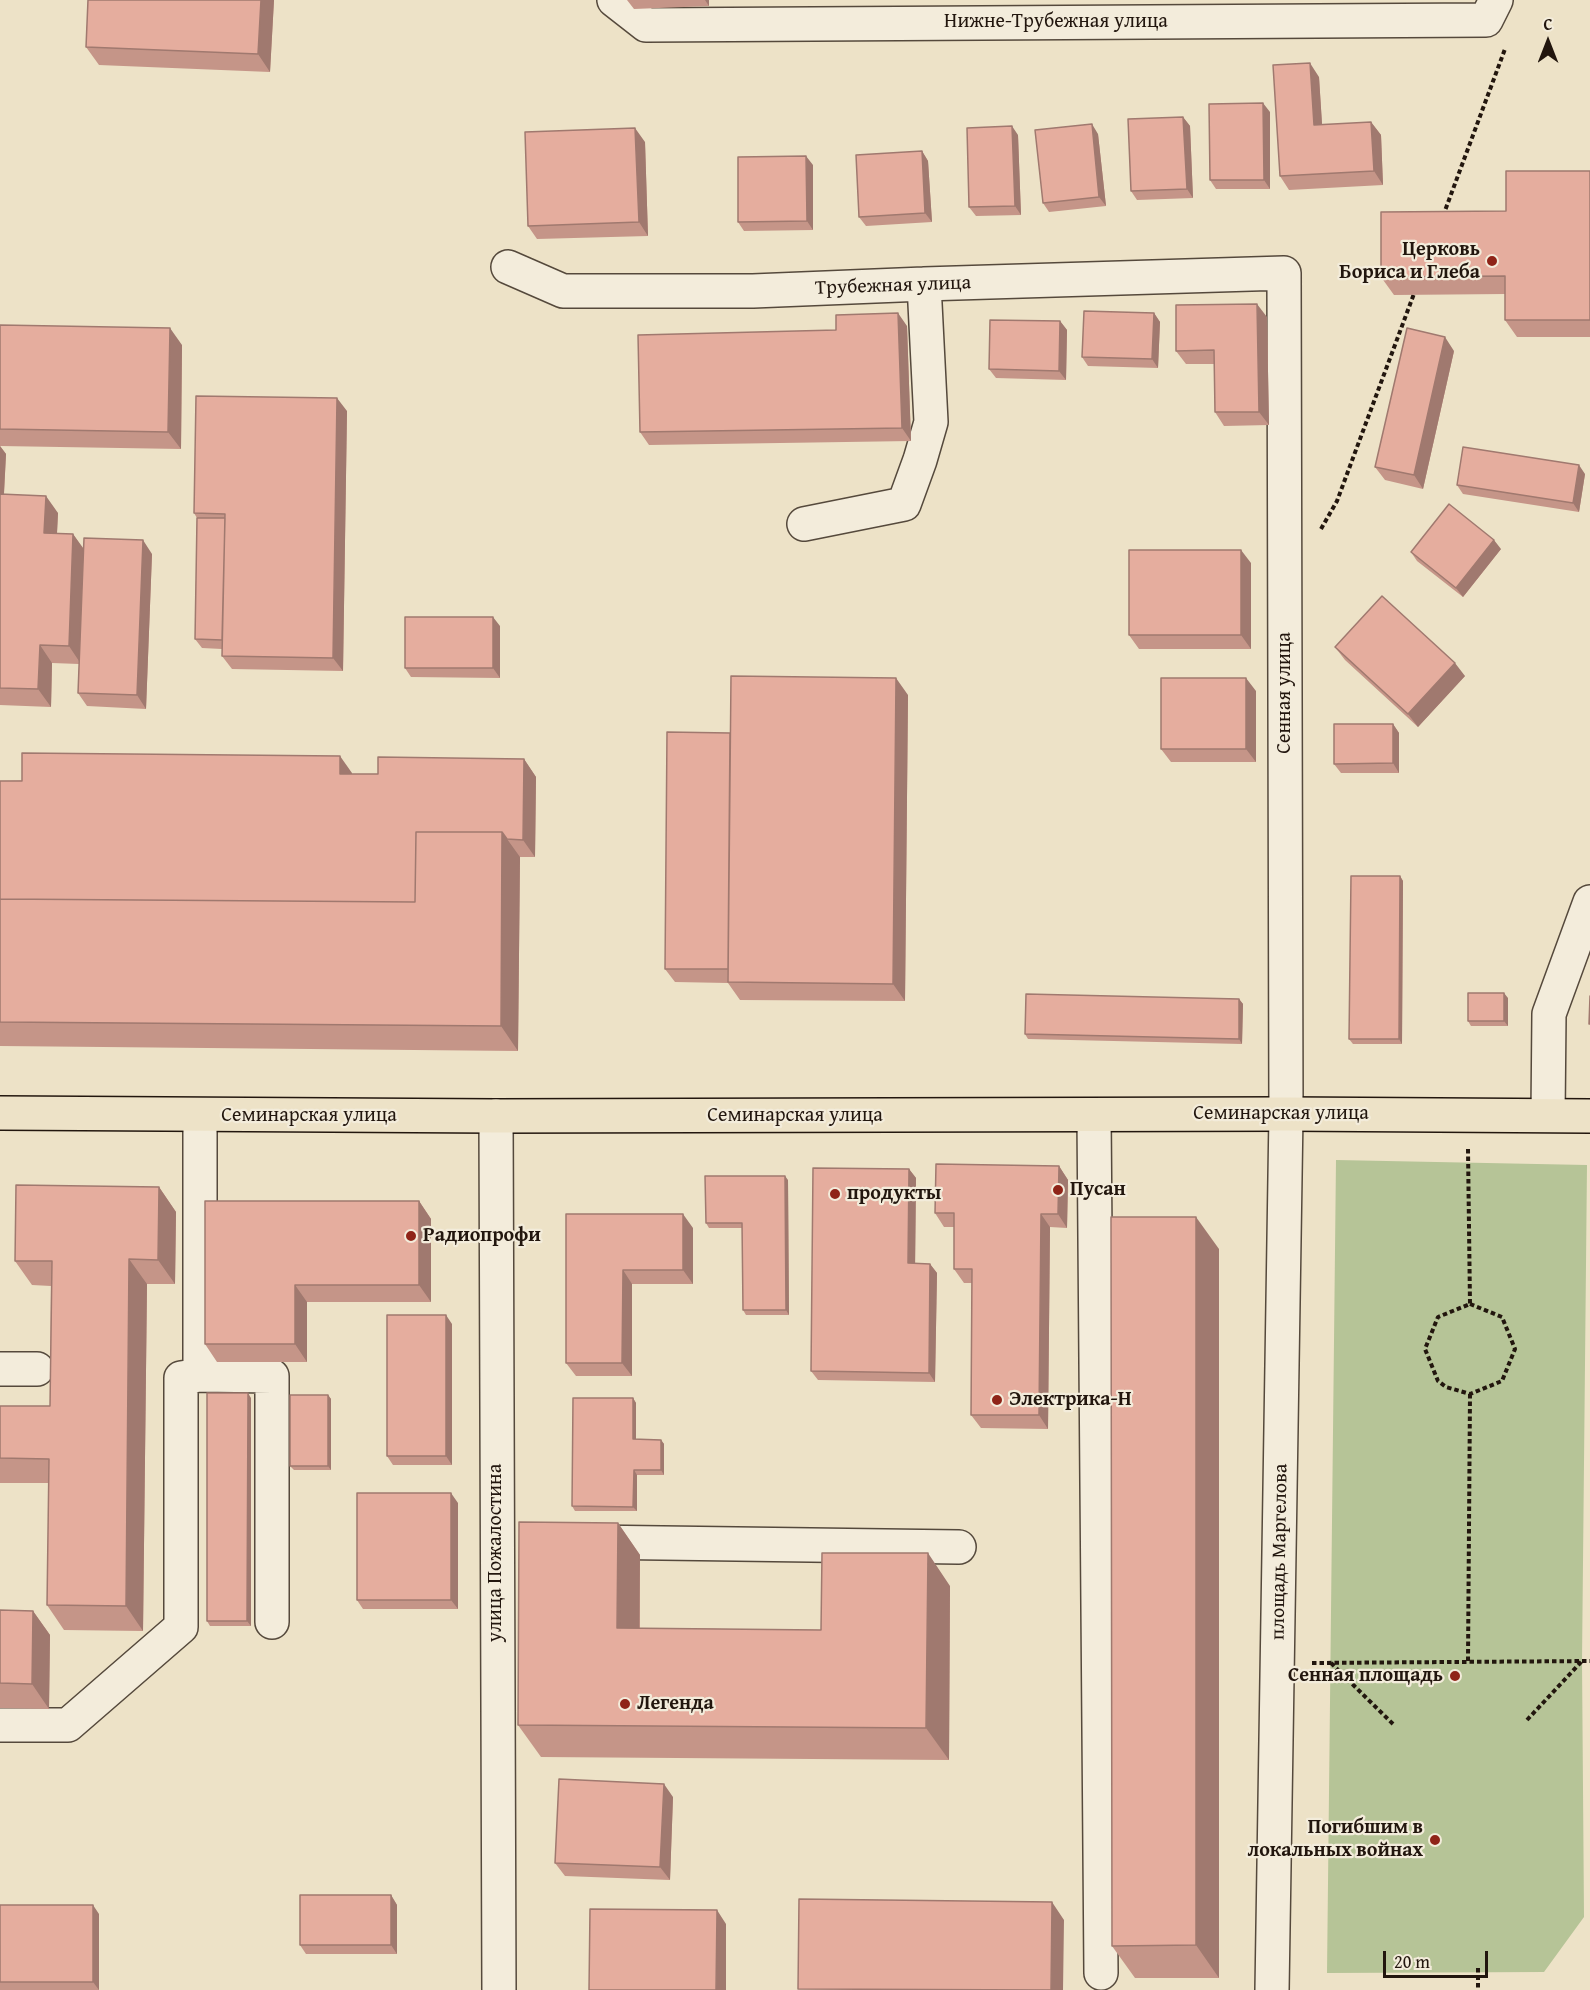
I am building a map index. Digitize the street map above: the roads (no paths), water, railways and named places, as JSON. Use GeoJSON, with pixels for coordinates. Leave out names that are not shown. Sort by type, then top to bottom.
{"type":"FeatureCollection","features":[{"type":"Feature","properties":{"kind":"main road","name":"Семинарская улица"},"geometry":{"type":"LineString","coordinates":[[0,1113],[496,1116],[1467,1114],[1590,1116]]}},
{"type":"Feature","properties":{"kind":"street","name":"Нижне-Трубежная улица"},"geometry":{"type":"LineString","coordinates":[[614,0],[646,25],[658,25],[1486,20],[1496,0]]}},
{"type":"Feature","properties":{"kind":"street","name":"Трубежная улица"},"geometry":{"type":"LineString","coordinates":[[508,267],[562,291],[753,291],[1284,273]]}},
{"type":"Feature","properties":{"kind":"street","name":"Сенная улица"},"geometry":{"type":"LineString","coordinates":[[1284,273],[1286,1114]]}},
{"type":"Feature","properties":{"kind":"street"},"geometry":{"type":"LineString","coordinates":[[804,524],[904,504],[931,422],[924,284]]}},
{"type":"Feature","properties":{"kind":"street"},"geometry":{"type":"LineString","coordinates":[[1548,1115],[1549,1014],[1590,902]]}},
{"type":"Feature","properties":{"kind":"street","name":"площадь Маргелова"},"geometry":{"type":"LineString","coordinates":[[1272,1990],[1286,1114]]}},
{"type":"Feature","properties":{"kind":"street"},"geometry":{"type":"LineString","coordinates":[[200,1115],[200,1375]]}},
{"type":"Feature","properties":{"kind":"street"},"geometry":{"type":"LineString","coordinates":[[1094,1115],[1101,1973]]}},
{"type":"Feature","properties":{"kind":"street","name":"улица Пожалостина"},"geometry":{"type":"LineString","coordinates":[[496,1116],[499,1990]]}},
{"type":"Feature","properties":{"kind":"street"},"geometry":{"type":"LineString","coordinates":[[0,1369],[37,1369]]}},
{"type":"Feature","properties":{"kind":"street"},"geometry":{"type":"LineString","coordinates":[[0,1725],[68,1725],[181,1627],[181,1378],[200,1375],[273,1376],[273,1622]]}},
{"type":"Feature","properties":{"kind":"street"},"geometry":{"type":"LineString","coordinates":[[496,1539],[530,1540]]}},
{"type":"Feature","properties":{"kind":"street"},"geometry":{"type":"LineString","coordinates":[[563,1542],[959,1547]]}},
{"type":"Feature","properties":{"kind":"place","name":"Церковь Бориса и Глеба"},"geometry":{"type":"Point","coordinates":[1492,261]}},
{"type":"Feature","properties":{"kind":"place","name":"Пусан"},"geometry":{"type":"Point","coordinates":[1058,1190]}},
{"type":"Feature","properties":{"kind":"place","name":"продукты"},"geometry":{"type":"Point","coordinates":[835,1194]}},
{"type":"Feature","properties":{"kind":"place","name":"Радиопрофи"},"geometry":{"type":"Point","coordinates":[411,1236]}},
{"type":"Feature","properties":{"kind":"place","name":"Электрика-Н"},"geometry":{"type":"Point","coordinates":[997,1400]}},
{"type":"Feature","properties":{"kind":"place","name":"Сенная площадь"},"geometry":{"type":"Point","coordinates":[1455,1676]}},
{"type":"Feature","properties":{"kind":"place","name":"Легенда"},"geometry":{"type":"Point","coordinates":[625,1704]}},
{"type":"Feature","properties":{"kind":"place","name":"Погибшим в локальных войнах"},"geometry":{"type":"Point","coordinates":[1435,1840]}}]}
